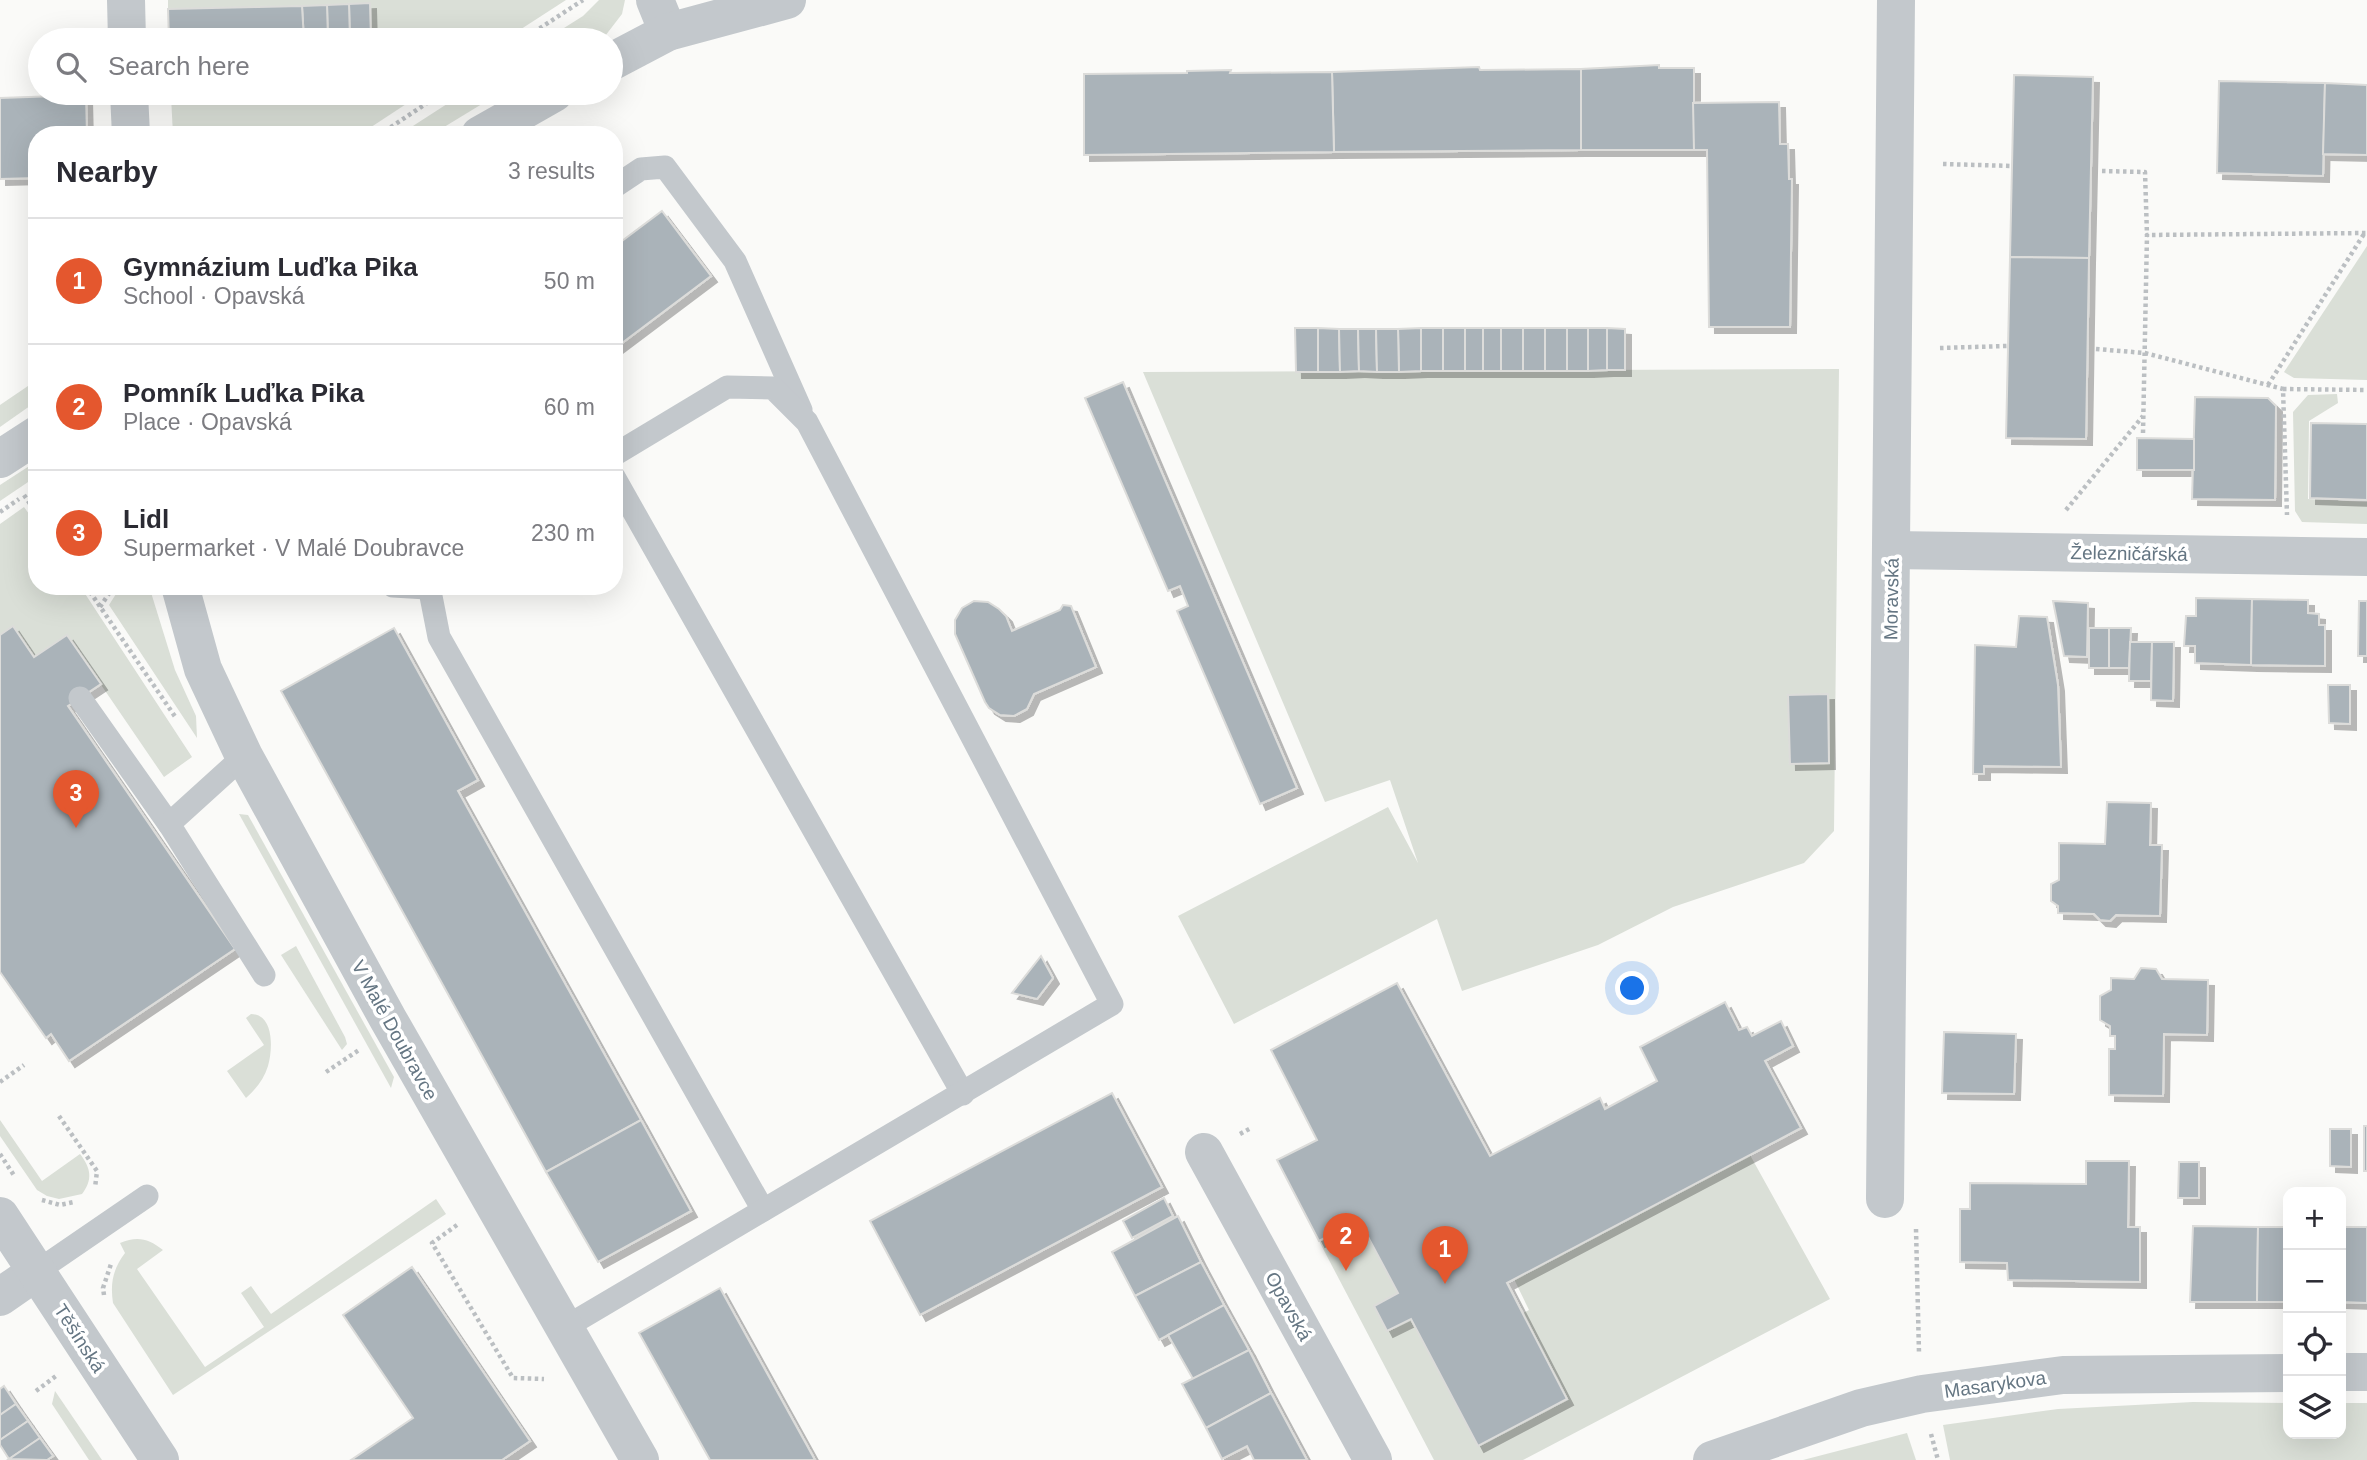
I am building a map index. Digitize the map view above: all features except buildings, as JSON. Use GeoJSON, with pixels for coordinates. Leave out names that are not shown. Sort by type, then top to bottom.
{"type":"FeatureCollection","features":[{"type":"Feature","properties":{"kind":"street"},"geometry":{"type":"LineString","coordinates":[[126,0],[127,28]]}},
{"type":"Feature","properties":{"kind":"street"},"geometry":{"type":"LineString","coordinates":[[623,51],[661,16],[787,0]]}},
{"type":"Feature","properties":{"kind":"street","name":"Moravská"},"geometry":{"type":"LineString","coordinates":[[1885,1199],[1896,0]]}},
{"type":"Feature","properties":{"kind":"street"},"geometry":{"type":"LineString","coordinates":[[130,105],[131,126]]}},
{"type":"Feature","properties":{"kind":"street"},"geometry":{"type":"LineString","coordinates":[[496,126],[533,105]]}},
{"type":"Feature","properties":{"kind":"street"},"geometry":{"type":"LineString","coordinates":[[0,459],[28,441]]}},
{"type":"Feature","properties":{"kind":"street","name":"Železničářská"},"geometry":{"type":"LineString","coordinates":[[1891,550],[2367,557]]}},
{"type":"Feature","properties":{"kind":"street","name":"V Malé Doubravce"},"geometry":{"type":"LineString","coordinates":[[182,595],[203,669],[244,756],[388,1019],[640,1460]]}},
{"type":"Feature","properties":{"kind":"street","name":"Opavská"},"geometry":{"type":"LineString","coordinates":[[1204,1152],[1373,1460]]}},
{"type":"Feature","properties":{"kind":"street","name":"Těšínská"},"geometry":{"type":"LineString","coordinates":[[0,1216],[160,1460]]}},
{"type":"Feature","properties":{"kind":"street"},"geometry":{"type":"LineString","coordinates":[[0,1297],[36,1272]]}},
{"type":"Feature","properties":{"kind":"street"},"geometry":{"type":"LineString","coordinates":[[2346,1372],[2367,1372]]}},
{"type":"Feature","properties":{"kind":"street","name":"Masarykova"},"geometry":{"type":"LineString","coordinates":[[1712,1460],[1861,1408],[1922,1394],[2063,1376],[2283,1373]]}},
{"type":"Feature","properties":{"kind":"lane"},"geometry":{"type":"LineString","coordinates":[[564,1328],[1112,1004],[807,422],[735,261],[665,167],[641,169],[623,181]]}},
{"type":"Feature","properties":{"kind":"lane"},"geometry":{"type":"LineString","coordinates":[[623,450],[727,387],[772,388],[807,422]]}},
{"type":"Feature","properties":{"kind":"lane"},"geometry":{"type":"LineString","coordinates":[[623,493],[963,1094]]}},
{"type":"Feature","properties":{"kind":"lane"},"geometry":{"type":"LineString","coordinates":[[430,595],[439,637],[763,1210]]}},
{"type":"Feature","properties":{"kind":"lane"},"geometry":{"type":"LineString","coordinates":[[80,698],[169,824],[264,975]]}},
{"type":"Feature","properties":{"kind":"lane"},"geometry":{"type":"LineString","coordinates":[[169,824],[244,756]]}},
{"type":"Feature","properties":{"kind":"lane"},"geometry":{"type":"LineString","coordinates":[[36,1272],[147,1196]]}},
{"type":"Feature","properties":{"kind":"path"},"geometry":{"type":"LineString","coordinates":[[540,28],[583,0]]}},
{"type":"Feature","properties":{"kind":"path"},"geometry":{"type":"LineString","coordinates":[[392,126],[424,105]]}},
{"type":"Feature","properties":{"kind":"path"},"geometry":{"type":"LineString","coordinates":[[1943,163],[2012,166]]}},
{"type":"Feature","properties":{"kind":"path"},"geometry":{"type":"LineString","coordinates":[[2102,171],[2145,173],[2147,235],[2143,433]]}},
{"type":"Feature","properties":{"kind":"path"},"geometry":{"type":"LineString","coordinates":[[2147,235],[2366,233]]}},
{"type":"Feature","properties":{"kind":"path"},"geometry":{"type":"LineString","coordinates":[[2269,385],[2366,233]]}},
{"type":"Feature","properties":{"kind":"path"},"geometry":{"type":"LineString","coordinates":[[1940,348],[2007,346]]}},
{"type":"Feature","properties":{"kind":"path"},"geometry":{"type":"LineString","coordinates":[[2096,349],[2144,353],[2283,389],[2367,390]]}},
{"type":"Feature","properties":{"kind":"path"},"geometry":{"type":"LineString","coordinates":[[2283,389],[2288,555]]}},
{"type":"Feature","properties":{"kind":"path"},"geometry":{"type":"LineString","coordinates":[[2062,514],[2143,416]]}},
{"type":"Feature","properties":{"kind":"path"},"geometry":{"type":"LineString","coordinates":[[24,495],[28,501]]}},
{"type":"Feature","properties":{"kind":"path"},"geometry":{"type":"LineString","coordinates":[[100,607],[108,595]]}},
{"type":"Feature","properties":{"kind":"path"},"geometry":{"type":"LineString","coordinates":[[326,1072],[360,1050]]}},
{"type":"Feature","properties":{"kind":"path"},"geometry":{"type":"LineString","coordinates":[[0,1082],[24,1065]]}},
{"type":"Feature","properties":{"kind":"path"},"geometry":{"type":"LineString","coordinates":[[60,1116],[97,1171],[95,1189],[89,1194]]}},
{"type":"Feature","properties":{"kind":"path"},"geometry":{"type":"LineString","coordinates":[[0,1154],[20,1184]]}},
{"type":"Feature","properties":{"kind":"path"},"geometry":{"type":"LineString","coordinates":[[37,1199],[60,1205],[83,1199]]}},
{"type":"Feature","properties":{"kind":"path"},"geometry":{"type":"LineString","coordinates":[[1885,1199],[1916,1223],[1917,1316],[1922,1394]]}},
{"type":"Feature","properties":{"kind":"shaded area"},"geometry":{"type":"Polygon","coordinates":[[[168,0],[566,0],[523,28],[371,28],[370,4],[168,9],[168,0]]]}},
{"type":"Feature","properties":{"kind":"shaded area"},"geometry":{"type":"Polygon","coordinates":[[[599,0],[625,0],[622,14],[611,28],[564,28],[583,16],[599,0]]]}},
{"type":"Feature","properties":{"kind":"shaded area"},"geometry":{"type":"Polygon","coordinates":[[[171,105],[405,105],[373,126],[173,126],[171,105]]]}},
{"type":"Feature","properties":{"kind":"shaded area"},"geometry":{"type":"Polygon","coordinates":[[[445,105],[480,105],[446,126],[413,126],[445,105]]]}},
{"type":"Feature","properties":{"kind":"shaded area"},"geometry":{"type":"Polygon","coordinates":[[[2367,246],[2367,380],[2294,378],[2284,372],[2367,246]]]}},
{"type":"Feature","properties":{"kind":"shaded area"},"geometry":{"type":"Polygon","coordinates":[[[1839,369],[1834,831],[1804,863],[1673,907],[1598,945],[1462,991],[1437,919],[1234,1024],[1178,916],[1388,807],[1418,863],[1390,780],[1325,802],[1143,372],[1839,369]]]}},
{"type":"Feature","properties":{"kind":"shaded area"},"geometry":{"type":"Polygon","coordinates":[[[28,386],[28,407],[0,427],[0,405],[28,386]]]}},
{"type":"Feature","properties":{"kind":"shaded area"},"geometry":{"type":"Polygon","coordinates":[[[2337,394],[2338,403],[2309,421],[2308,499],[2367,502],[2367,524],[2302,522],[2295,511],[2293,412],[2308,395],[2337,394]]]}},
{"type":"Feature","properties":{"kind":"shaded area"},"geometry":{"type":"Polygon","coordinates":[[[28,467],[28,482],[0,501],[0,485],[28,467]]]}},
{"type":"Feature","properties":{"kind":"shaded area"},"geometry":{"type":"Polygon","coordinates":[[[24,507],[28,513],[28,595],[86,595],[192,757],[164,777],[67,635],[34,657],[13,626],[0,635],[0,524],[24,507]]]}},
{"type":"Feature","properties":{"kind":"shaded area"},"geometry":{"type":"Polygon","coordinates":[[[115,595],[152,595],[175,670],[196,716],[197,738],[109,605],[115,595]]]}},
{"type":"Feature","properties":{"kind":"shaded area"},"geometry":{"type":"Polygon","coordinates":[[[239,814],[248,815],[394,1077],[391,1088],[239,814]]]}},
{"type":"Feature","properties":{"kind":"shaded area"},"geometry":{"type":"Polygon","coordinates":[[[296,946],[345,1037],[347,1044],[342,1050],[281,955],[296,946]]]}},
{"type":"Feature","properties":{"kind":"shaded area"},"geometry":{"type":"Polygon","coordinates":[[[251,1014],[259,1016],[268,1026],[271,1051],[264,1075],[246,1098],[227,1071],[264,1045],[246,1018],[251,1014]]]}},
{"type":"Feature","properties":{"kind":"shaded area"},"geometry":{"type":"Polygon","coordinates":[[[0,1120],[42,1181],[80,1154],[89,1174],[88,1184],[82,1194],[59,1199],[37,1190],[0,1136],[0,1120]]]}},
{"type":"Feature","properties":{"kind":"shaded area"},"geometry":{"type":"Polygon","coordinates":[[[1750,1155],[1830,1299],[1523,1460],[1434,1460],[1319,1241],[1359,1220],[1398,1293],[1374,1307],[1388,1331],[1411,1319],[1479,1446],[1567,1399],[1523,1313],[1529,1310],[1514,1279],[1750,1155]]]}},
{"type":"Feature","properties":{"kind":"shaded area"},"geometry":{"type":"Polygon","coordinates":[[[436,1199],[446,1214],[173,1395],[113,1303],[113,1276],[125,1253],[120,1243],[142,1239],[158,1246],[163,1250],[137,1269],[205,1367],[264,1327],[241,1293],[251,1286],[271,1314],[436,1199]]]}},
{"type":"Feature","properties":{"kind":"shaded area"},"geometry":{"type":"Polygon","coordinates":[[[55,1391],[102,1460],[89,1460],[52,1404],[55,1391]]]}},
{"type":"Feature","properties":{"kind":"shaded area"},"geometry":{"type":"Polygon","coordinates":[[[2193,1402],[2283,1403],[2283,1439],[2346,1439],[2346,1403],[2367,1403],[2367,1460],[1950,1460],[1943,1425],[2058,1409],[2193,1402]]]}},
{"type":"Feature","properties":{"kind":"shaded area"},"geometry":{"type":"Polygon","coordinates":[[[1907,1433],[1916,1460],[1803,1460],[1907,1433]]]}},
{"type":"Feature","properties":{"kind":"place","name":"Lidl"},"geometry":{"type":"Point","coordinates":[76,828]}},
{"type":"Feature","properties":{"kind":"place","name":"Pomník Luďka Pika"},"geometry":{"type":"Point","coordinates":[1346,1271]}},
{"type":"Feature","properties":{"kind":"place","name":"Gymnázium Luďka Pika"},"geometry":{"type":"Point","coordinates":[1445,1284]}}]}
